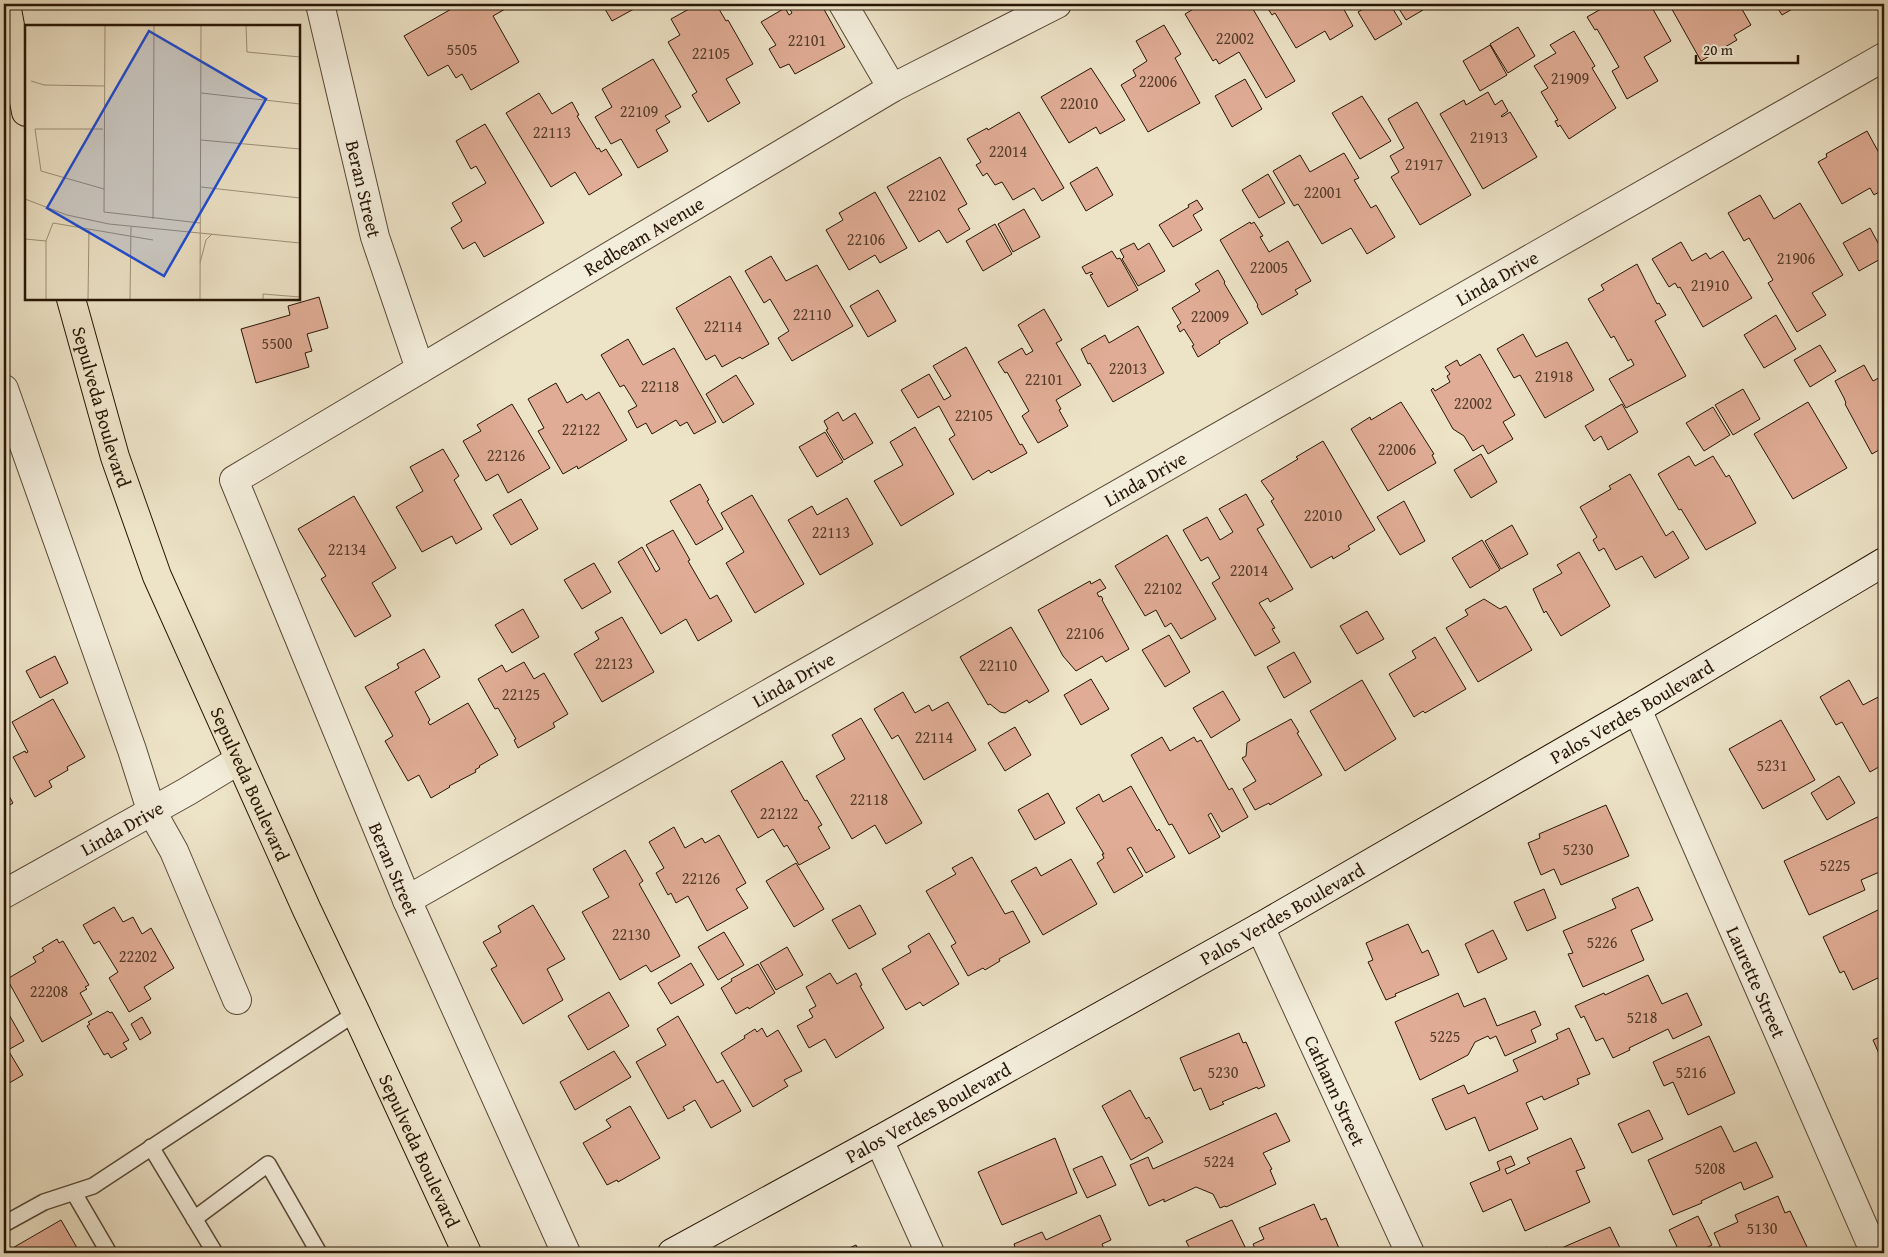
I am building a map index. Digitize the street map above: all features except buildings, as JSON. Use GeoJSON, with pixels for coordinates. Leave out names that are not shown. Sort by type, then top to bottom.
{"type":"FeatureCollection","features":[{"type":"Feature","properties":{"kind":"main road"},"geometry":{"type":"LineString","coordinates":[[6,4],[25,107]]}},
{"type":"Feature","properties":{"kind":"main road","name":"Sepulveda Boulevard"},"geometry":{"type":"LineString","coordinates":[[71,300],[115,457],[157,576],[307,910],[467,1253]]}},
{"type":"Feature","properties":{"kind":"street","name":"Beran Street"},"geometry":{"type":"LineString","coordinates":[[320,4],[375,237],[420,369]]}},
{"type":"Feature","properties":{"kind":"street"},"geometry":{"type":"LineString","coordinates":[[843,4],[892,88]]}},
{"type":"Feature","properties":{"kind":"street","name":"Redbeam Avenue"},"geometry":{"type":"LineString","coordinates":[[234,480],[892,88],[1057,4]]}},
{"type":"Feature","properties":{"kind":"street","name":"Linda Drive"},"geometry":{"type":"LineString","coordinates":[[407,900],[1884,57]]}},
{"type":"Feature","properties":{"kind":"street"},"geometry":{"type":"LineString","coordinates":[[4,389],[12,445],[132,750],[152,810],[174,851],[237,1000]]}},
{"type":"Feature","properties":{"kind":"street","name":"Beran Street"},"geometry":{"type":"LineString","coordinates":[[234,480],[407,900],[566,1253]]}},
{"type":"Feature","properties":{"kind":"street","name":"Palos Verdes Boulevard"},"geometry":{"type":"LineString","coordinates":[[672,1253],[880,1140],[1260,927],[1637,709],[1884,562]]}},
{"type":"Feature","properties":{"kind":"street","name":"Laurette Street"},"geometry":{"type":"LineString","coordinates":[[1637,709],[1875,1253]]}},
{"type":"Feature","properties":{"kind":"street","name":"Linda Drive"},"geometry":{"type":"LineString","coordinates":[[4,894],[188,791],[239,760]]}},
{"type":"Feature","properties":{"kind":"street","name":"Cathann Street"},"geometry":{"type":"LineString","coordinates":[[1260,927],[1410,1253]]}},
{"type":"Feature","properties":{"kind":"street"},"geometry":{"type":"LineString","coordinates":[[880,1140],[930,1253]]}},
{"type":"Feature","properties":{"kind":"lane"},"geometry":{"type":"LineString","coordinates":[[4,1224],[44,1202],[93,1186],[356,1013]]}},
{"type":"Feature","properties":{"kind":"lane"},"geometry":{"type":"LineString","coordinates":[[151,1147],[214,1253]]}},
{"type":"Feature","properties":{"kind":"lane"},"geometry":{"type":"LineString","coordinates":[[194,1219],[268,1164],[319,1253]]}},
{"type":"Feature","properties":{"kind":"lane"},"geometry":{"type":"LineString","coordinates":[[74,1193],[109,1253]]}}]}
